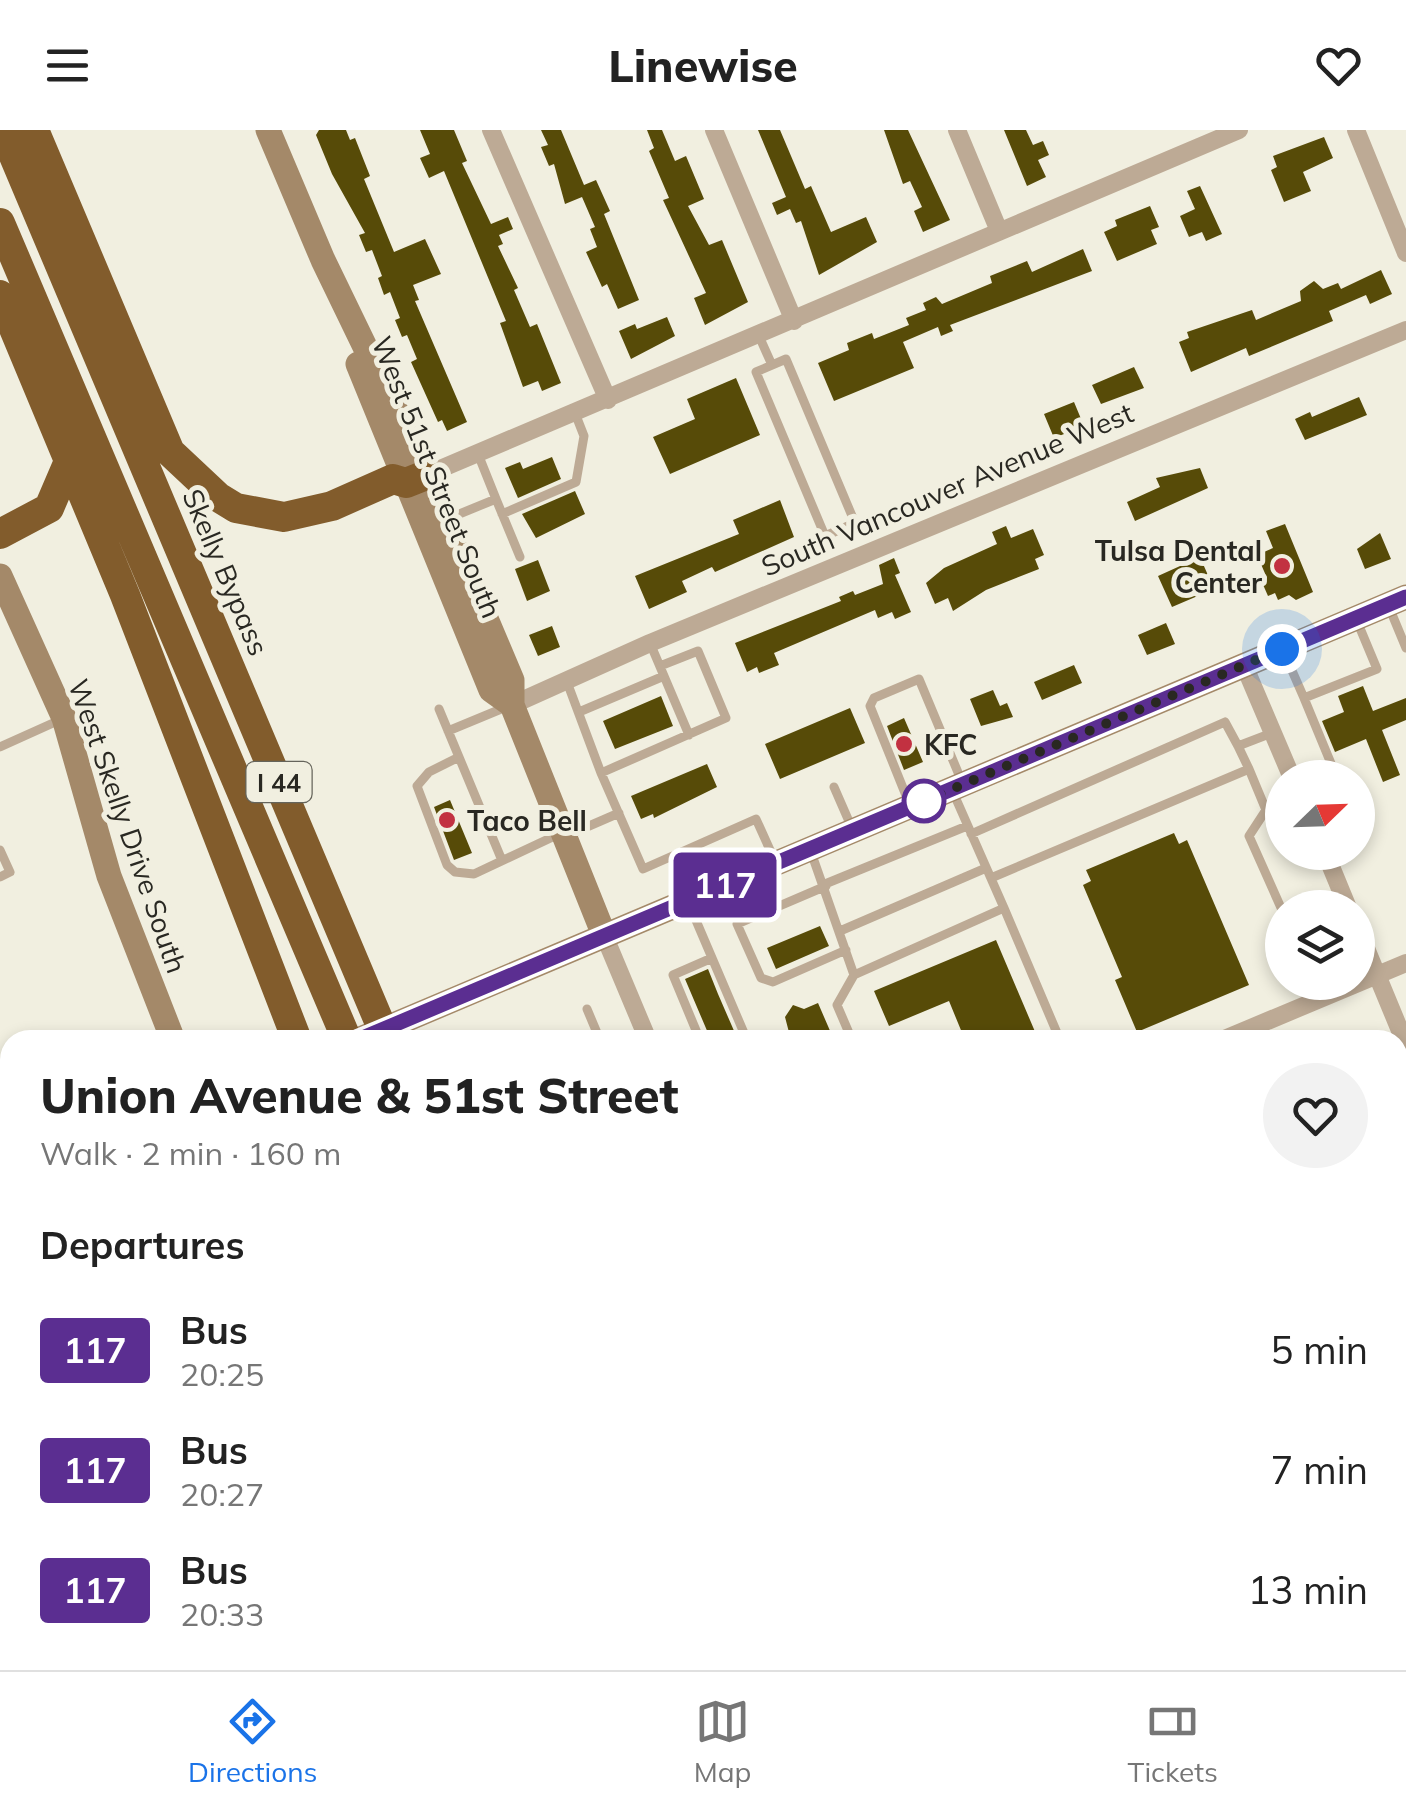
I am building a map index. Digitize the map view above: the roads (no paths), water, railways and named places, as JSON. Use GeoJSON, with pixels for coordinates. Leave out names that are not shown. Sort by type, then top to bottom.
{"type":"FeatureCollection","features":[{"type":"Feature","properties":{"kind":"highway","name":"Skelly Bypass"},"geometry":{"type":"LineString","coordinates":[[4,130],[383,1030]]}},
{"type":"Feature","properties":{"kind":"highway"},"geometry":{"type":"LineString","coordinates":[[34,130],[170,452],[218,497],[236,508],[284,517],[332,506],[392,480],[416,479]]}},
{"type":"Feature","properties":{"kind":"highway","name":"I 44"},"geometry":{"type":"LineString","coordinates":[[0,223],[344,1030]]}},
{"type":"Feature","properties":{"kind":"highway"},"geometry":{"type":"LineString","coordinates":[[0,295],[70,459],[292,1030]]}},
{"type":"Feature","properties":{"kind":"highway"},"geometry":{"type":"LineString","coordinates":[[0,534],[49,508],[70,459]]}},
{"type":"Feature","properties":{"kind":"street","name":"West 51st Street South"},"geometry":{"type":"LineString","coordinates":[[268,130],[416,479],[491,690],[512,705]]}},
{"type":"Feature","properties":{"kind":"street"},"geometry":{"type":"LineString","coordinates":[[491,130],[608,400]]}},
{"type":"Feature","properties":{"kind":"street"},"geometry":{"type":"LineString","coordinates":[[714,130],[794,321]]}},
{"type":"Feature","properties":{"kind":"street"},"geometry":{"type":"LineString","coordinates":[[957,130],[998,231]]}},
{"type":"Feature","properties":{"kind":"street"},"geometry":{"type":"LineString","coordinates":[[416,479],[794,321],[1206,136],[1240,130]]}},
{"type":"Feature","properties":{"kind":"street"},"geometry":{"type":"LineString","coordinates":[[1356,130],[1406,253]]}},
{"type":"Feature","properties":{"kind":"street","name":"South Vancouver Avenue West"},"geometry":{"type":"LineString","coordinates":[[512,705],[650,643],[1406,330]]}},
{"type":"Feature","properties":{"kind":"street","name":"West 51st Street South"},"geometry":{"type":"LineString","coordinates":[[416,479],[444,520],[512,680],[512,705],[644,1030]]}},
{"type":"Feature","properties":{"kind":"street","name":"West Skelly Drive South"},"geometry":{"type":"LineString","coordinates":[[0,576],[64,718],[109,876],[169,1030]]}},
{"type":"Feature","properties":{"kind":"street"},"geometry":{"type":"LineString","coordinates":[[381,1030],[1397,601]]}},
{"type":"Feature","properties":{"kind":"street"},"geometry":{"type":"LineString","coordinates":[[1244,665],[1284,760]]}},
{"type":"Feature","properties":{"kind":"street"},"geometry":{"type":"LineString","coordinates":[[1246,1030],[1406,964]]}},
{"type":"Feature","properties":{"kind":"street"},"geometry":{"type":"LineString","coordinates":[[1375,970],[1401,1020]]}},
{"type":"Feature","properties":{"kind":"lane"},"geometry":{"type":"LineString","coordinates":[[759,336],[772,365]]}},
{"type":"Feature","properties":{"kind":"lane"},"geometry":{"type":"LineString","coordinates":[[786,359],[855,523],[825,536],[756,372],[772,365],[786,359]]}},
{"type":"Feature","properties":{"kind":"lane"},"geometry":{"type":"LineString","coordinates":[[502,514],[576,482],[584,436],[575,414]]}},
{"type":"Feature","properties":{"kind":"lane"},"geometry":{"type":"LineString","coordinates":[[478,454],[520,557]]}},
{"type":"Feature","properties":{"kind":"lane"},"geometry":{"type":"LineString","coordinates":[[444,520],[496,499]]}},
{"type":"Feature","properties":{"kind":"lane"},"geometry":{"type":"LineString","coordinates":[[1397,601],[1406,648]]}},
{"type":"Feature","properties":{"kind":"lane"},"geometry":{"type":"LineString","coordinates":[[1304,698],[1377,669],[1356,618]]}},
{"type":"Feature","properties":{"kind":"lane"},"geometry":{"type":"LineString","coordinates":[[650,643],[689,735]]}},
{"type":"Feature","properties":{"kind":"lane"},"geometry":{"type":"LineString","coordinates":[[1282,649],[1330,760]]}},
{"type":"Feature","properties":{"kind":"lane"},"geometry":{"type":"LineString","coordinates":[[579,712],[698,652],[726,718],[601,773]]}},
{"type":"Feature","properties":{"kind":"lane"},"geometry":{"type":"LineString","coordinates":[[911,806],[870,706],[874,698],[919,679],[969,830],[1056,1030]]}},
{"type":"Feature","properties":{"kind":"lane"},"geometry":{"type":"LineString","coordinates":[[566,680],[643,869],[756,819],[776,863]]}},
{"type":"Feature","properties":{"kind":"lane"},"geometry":{"type":"LineString","coordinates":[[448,731],[512,705]]}},
{"type":"Feature","properties":{"kind":"lane"},"geometry":{"type":"LineString","coordinates":[[439,709],[501,858]]}},
{"type":"Feature","properties":{"kind":"lane"},"geometry":{"type":"LineString","coordinates":[[0,747],[64,718]]}},
{"type":"Feature","properties":{"kind":"lane"},"geometry":{"type":"LineString","coordinates":[[846,950],[773,982],[761,978],[737,924],[1225,722],[1266,810],[1249,836],[1273,890]]}},
{"type":"Feature","properties":{"kind":"lane"},"geometry":{"type":"LineString","coordinates":[[1238,746],[1273,733]]}},
{"type":"Feature","properties":{"kind":"lane"},"geometry":{"type":"LineString","coordinates":[[459,758],[422,778],[418,795],[448,865],[455,872],[474,874],[501,858],[619,813]]}},
{"type":"Feature","properties":{"kind":"lane"},"geometry":{"type":"LineString","coordinates":[[840,931],[1249,769]]}},
{"type":"Feature","properties":{"kind":"lane"},"geometry":{"type":"LineString","coordinates":[[834,787],[853,831]]}},
{"type":"Feature","properties":{"kind":"lane"},"geometry":{"type":"LineString","coordinates":[[810,849],[826,885],[854,975]]}},
{"type":"Feature","properties":{"kind":"lane"},"geometry":{"type":"LineString","coordinates":[[0,850],[10,872],[0,877]]}},
{"type":"Feature","properties":{"kind":"lane"},"geometry":{"type":"LineString","coordinates":[[688,900],[743,1030]]}},
{"type":"Feature","properties":{"kind":"lane"},"geometry":{"type":"LineString","coordinates":[[848,1030],[837,1005],[854,975],[1004,908]]}},
{"type":"Feature","properties":{"kind":"lane"},"geometry":{"type":"LineString","coordinates":[[696,1030],[673,975],[712,958]]}},
{"type":"Feature","properties":{"kind":"lane"},"geometry":{"type":"LineString","coordinates":[[587,1009],[596,1030]]}},
{"type":"Feature","properties":{"kind":"place","name":"Tulsa Dental Center"},"geometry":{"type":"Point","coordinates":[1282,566]}},
{"type":"Feature","properties":{"kind":"place","name":"KFC"},"geometry":{"type":"Point","coordinates":[904,744]}},
{"type":"Feature","properties":{"kind":"place","name":"Taco Bell"},"geometry":{"type":"Point","coordinates":[447,820]}}]}
